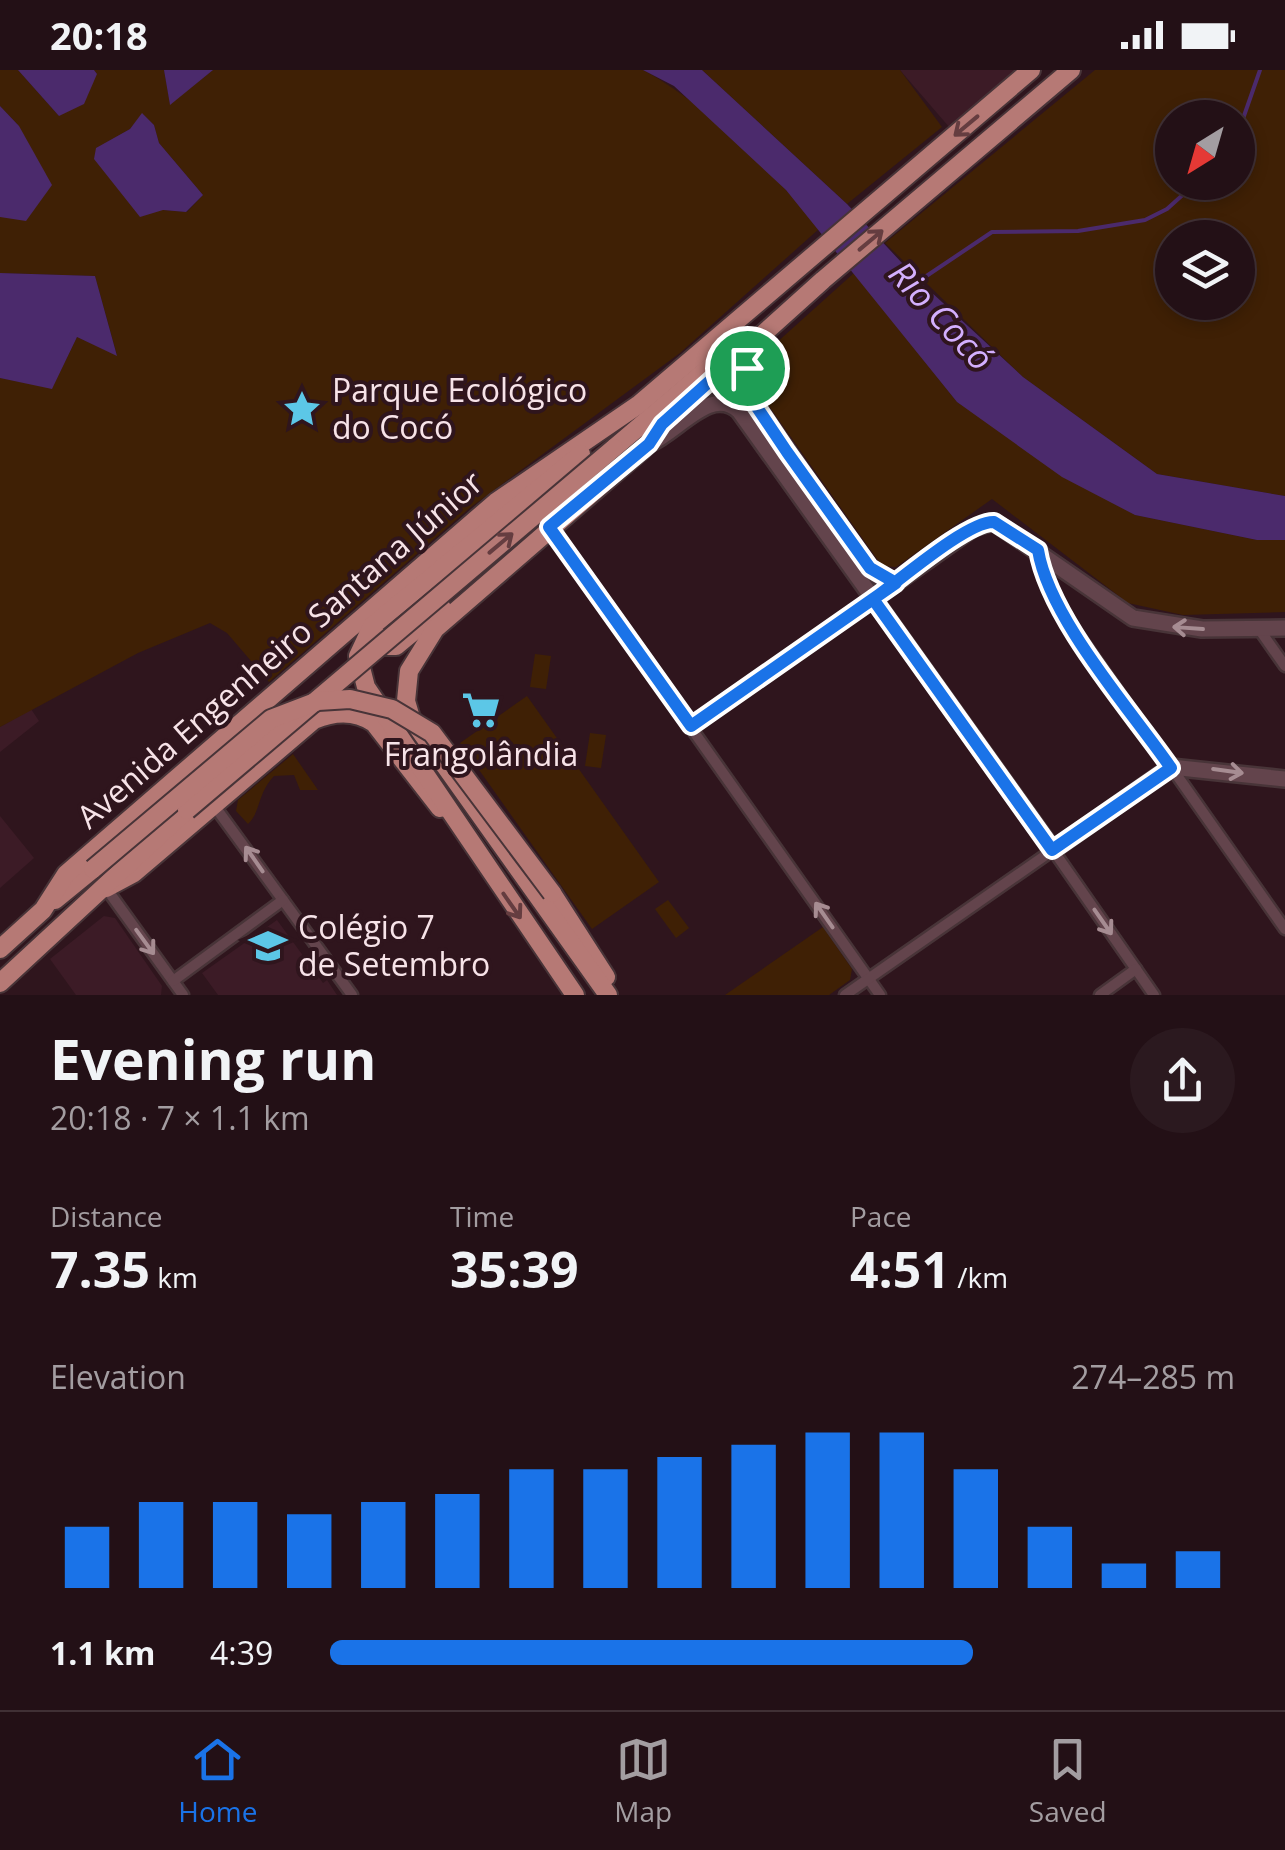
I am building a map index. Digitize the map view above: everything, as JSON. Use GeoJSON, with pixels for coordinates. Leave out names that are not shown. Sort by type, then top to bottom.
{"type":"FeatureCollection","features":[{"type":"Feature","properties":{"kind":"main road","name":"Avenida Engenheiro Santana Júnior"},"geometry":{"type":"LineString","coordinates":[[0,949],[43,910],[66,874],[496,502],[638,405],[1032,70]]}},
{"type":"Feature","properties":{"kind":"main road","name":"Avenida Engenheiro Santana Júnior"},"geometry":{"type":"LineString","coordinates":[[608,995],[411,718],[406,682],[422,646],[474,591],[649,444],[662,424],[823,280],[1071,70]]}},
{"type":"Feature","properties":{"kind":"main road","name":"Avenida Engenheiro Santana Júnior"},"geometry":{"type":"LineString","coordinates":[[0,983],[106,888],[125,863],[187,810],[715,361],[750,345]]}},
{"type":"Feature","properties":{"kind":"main road"},"geometry":{"type":"LineString","coordinates":[[457,826],[436,785],[366,687],[358,656],[372,626],[638,405]]}},
{"type":"Feature","properties":{"kind":"main road"},"geometry":{"type":"LineString","coordinates":[[460,556],[438,583],[382,630],[382,646],[396,646],[456,596],[474,591]]}},
{"type":"Feature","properties":{"kind":"main road"},"geometry":{"type":"LineString","coordinates":[[243,721],[279,702],[296,699],[310,711],[304,729]]}},
{"type":"Feature","properties":{"kind":"main road"},"geometry":{"type":"LineString","coordinates":[[43,910],[272,719],[318,701],[350,699],[392,709],[432,733],[552,893],[616,995]]}},
{"type":"Feature","properties":{"kind":"main road"},"geometry":{"type":"LineString","coordinates":[[106,888],[134,873],[304,729],[337,712],[367,718],[457,826],[575,995]]}},
{"type":"Feature","properties":{"kind":"street"},"geometry":{"type":"LineString","coordinates":[[750,345],[746,377],[752,400],[870,568],[896,583]]}},
{"type":"Feature","properties":{"kind":"street"},"geometry":{"type":"LineString","coordinates":[[649,444],[671,434],[713,400],[732,404],[1154,995]]}},
{"type":"Feature","properties":{"kind":"street"},"geometry":{"type":"LineString","coordinates":[[691,726],[986,522],[1001,524],[1133,618],[1168,626],[1285,628]]}},
{"type":"Feature","properties":{"kind":"street"},"geometry":{"type":"LineString","coordinates":[[549,527],[880,995]]}},
{"type":"Feature","properties":{"kind":"street"},"geometry":{"type":"LineString","coordinates":[[1038,550],[1042,572],[1062,612],[1285,929]]}},
{"type":"Feature","properties":{"kind":"street"},"geometry":{"type":"LineString","coordinates":[[1259,629],[1285,666]]}},
{"type":"Feature","properties":{"kind":"street"},"geometry":{"type":"LineString","coordinates":[[845,995],[1171,768],[1285,779]]}},
{"type":"Feature","properties":{"kind":"street"},"geometry":{"type":"LineString","coordinates":[[214,804],[352,995]]}},
{"type":"Feature","properties":{"kind":"street"},"geometry":{"type":"LineString","coordinates":[[106,888],[181,994]]}},
{"type":"Feature","properties":{"kind":"street"},"geometry":{"type":"LineString","coordinates":[[173,981],[283,900]]}},
{"type":"Feature","properties":{"kind":"street"},"geometry":{"type":"LineString","coordinates":[[1100,995],[1136,969]]}},
{"type":"Feature","properties":{"kind":"shaded area","name":"Parque Ecológico do Cocó"},"geometry":{"type":"Polygon","coordinates":[[[0,70],[18,70],[59,116],[97,74],[94,70],[164,70],[170,104],[213,70],[643,70],[715,121],[760,162],[820,228],[680,353],[471,507],[269,682],[227,633],[210,623],[138,653],[0,727],[0,378],[52,388],[77,337],[117,355],[95,276],[0,273],[0,217],[19,126],[0,106],[0,70]],[[143,114],[130,129],[97,148],[163,210],[187,212],[203,195],[159,143],[154,125],[143,114]]]}},
{"type":"Feature","properties":{"kind":"shaded area"},"geometry":{"type":"Polygon","coordinates":[[[702,70],[900,70],[942,127],[847,204],[702,70]]]}},
{"type":"Feature","properties":{"kind":"shaded area"},"geometry":{"type":"Polygon","coordinates":[[[900,70],[1016,70],[950,128],[900,70]]]}},
{"type":"Feature","properties":{"kind":"shaded area"},"geometry":{"type":"Polygon","coordinates":[[[1095,70],[1285,70],[1285,496],[1157,474],[1023,377],[885,243],[1095,70]]]}},
{"type":"Feature","properties":{"kind":"shaded area"},"geometry":{"type":"Polygon","coordinates":[[[854,273],[957,402],[1135,515],[1257,540],[1285,540],[1285,612],[1183,615],[1128,603],[992,499],[896,567],[882,566],[754,385],[755,362],[854,273]]]}},
{"type":"Feature","properties":{"kind":"shaded area"},"geometry":{"type":"Polygon","coordinates":[[[535,654],[551,656],[546,689],[530,687],[535,654]]]}},
{"type":"Feature","properties":{"kind":"shaded area"},"geometry":{"type":"Polygon","coordinates":[[[527,696],[659,882],[592,929],[460,743],[527,696]]]}},
{"type":"Feature","properties":{"kind":"shaded area"},"geometry":{"type":"Polygon","coordinates":[[[31,709],[39,721],[0,752],[0,727],[31,709]]]}},
{"type":"Feature","properties":{"kind":"shaded area"},"geometry":{"type":"Polygon","coordinates":[[[590,733],[606,735],[601,768],[585,766],[590,733]]]}},
{"type":"Feature","properties":{"kind":"shaded area"},"geometry":{"type":"Polygon","coordinates":[[[293,754],[318,790],[300,790],[294,775],[274,776],[248,824],[236,811],[238,800],[293,754]]]}},
{"type":"Feature","properties":{"kind":"shaded area"},"geometry":{"type":"Polygon","coordinates":[[[0,816],[34,858],[0,888],[0,816]]]}},
{"type":"Feature","properties":{"kind":"shaded area"},"geometry":{"type":"Polygon","coordinates":[[[668,900],[689,928],[676,938],[655,909],[668,900]]]}},
{"type":"Feature","properties":{"kind":"shaded area"},"geometry":{"type":"Polygon","coordinates":[[[104,916],[115,918],[162,986],[161,995],[76,995],[50,959],[104,916]]]}},
{"type":"Feature","properties":{"kind":"shaded area","name":"Colégio 7 de Setembro"},"geometry":{"type":"Polygon","coordinates":[[[277,920],[323,983],[327,980],[337,995],[218,995],[202,973],[277,920]]]}},
{"type":"Feature","properties":{"kind":"shaded area"},"geometry":{"type":"Polygon","coordinates":[[[823,927],[852,969],[850,980],[829,995],[725,995],[823,927]]]}},
{"type":"Feature","properties":{"kind":"water"},"geometry":{"type":"Polygon","coordinates":[[[18,70],[94,70],[97,74],[84,104],[59,116],[18,70]]]}},
{"type":"Feature","properties":{"kind":"water"},"geometry":{"type":"Polygon","coordinates":[[[164,70],[213,70],[170,105],[164,70]]]}},
{"type":"Feature","properties":{"kind":"water","name":"Rio Cocó"},"geometry":{"type":"Polygon","coordinates":[[[643,70],[702,70],[847,204],[916,278],[1023,377],[1157,474],[1285,496],[1285,540],[1257,540],[1135,515],[1062,477],[957,402],[786,190],[674,86],[643,70]]]}},
{"type":"Feature","properties":{"kind":"water"},"geometry":{"type":"Polygon","coordinates":[[[0,106],[19,126],[52,185],[26,221],[0,217],[0,106]]]}},
{"type":"Feature","properties":{"kind":"water"},"geometry":{"type":"Polygon","coordinates":[[[142,113],[154,125],[159,143],[203,195],[186,212],[163,210],[140,217],[94,159],[96,148],[130,129],[142,113]]]}},
{"type":"Feature","properties":{"kind":"water"},"geometry":{"type":"Polygon","coordinates":[[[0,273],[95,276],[117,356],[77,337],[52,389],[0,378],[0,273]]]}},
{"type":"Feature","properties":{"kind":"waterway"},"geometry":{"type":"LineString","coordinates":[[1250,100],[1260,70]]}},
{"type":"Feature","properties":{"kind":"waterway"},"geometry":{"type":"LineString","coordinates":[[916,283],[992,232],[1078,231],[1145,220],[1177,200]]}},
{"type":"Feature","properties":{"kind":"place","name":"Parque Ecológico do Cocó"},"geometry":{"type":"Point","coordinates":[302,409]}},
{"type":"Feature","properties":{"kind":"place","name":"Frangolândia"},"geometry":{"type":"Point","coordinates":[481,710]}},
{"type":"Feature","properties":{"kind":"place","name":"Colégio 7 de Setembro"},"geometry":{"type":"Point","coordinates":[268,946]}},
{"type":"Feature","properties":{"kind":"route"},"geometry":{"type":"LineString","coordinates":[[747,368],[747,390],[787,452],[870,568],[876,575],[896,583],[873,599],[1052,850],[1171,768],[1048,590],[1038,550],[994,522],[973,528],[896,583],[873,599],[691,726],[549,527],[649,444],[662,424],[750,345],[747,368]]}}]}
